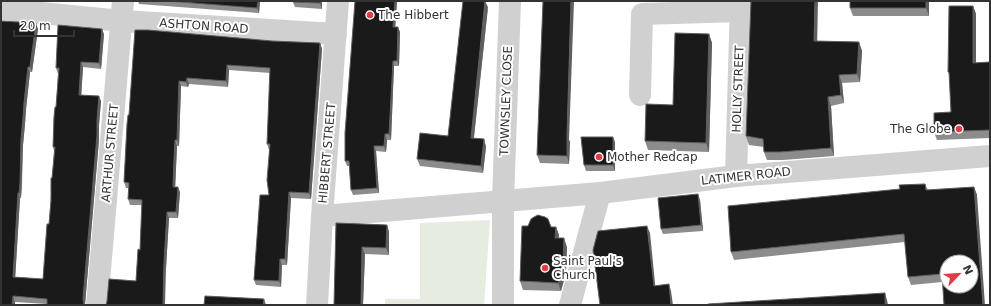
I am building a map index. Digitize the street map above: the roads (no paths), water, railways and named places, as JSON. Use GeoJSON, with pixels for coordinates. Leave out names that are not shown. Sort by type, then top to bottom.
{"type":"FeatureCollection","features":[{"type":"Feature","properties":{"kind":"street","name":"HIBBERT STREET"},"geometry":{"type":"LineString","coordinates":[[316,305],[338,1]]}},
{"type":"Feature","properties":{"kind":"street","name":"TOWNSLEY CLOSE"},"geometry":{"type":"LineString","coordinates":[[504,305],[503,201],[510,1]]}},
{"type":"Feature","properties":{"kind":"street"},"geometry":{"type":"LineString","coordinates":[[640,95],[642,14],[740,6]]}},
{"type":"Feature","properties":{"kind":"street","name":"HOLLY STREET"},"geometry":{"type":"LineString","coordinates":[[736,176],[740,6]]}},
{"type":"Feature","properties":{"kind":"street","name":"ASHTON ROAD"},"geometry":{"type":"LineString","coordinates":[[1,9],[122,11],[336,34]]}},
{"type":"Feature","properties":{"kind":"street","name":"ARTHUR STREET"},"geometry":{"type":"LineString","coordinates":[[97,305],[122,11]]}},
{"type":"Feature","properties":{"kind":"street","name":"LATIMER ROAD"},"geometry":{"type":"LineString","coordinates":[[322,216],[600,193],[736,176],[990,156]]}},
{"type":"Feature","properties":{"kind":"street"},"geometry":{"type":"LineString","coordinates":[[570,305],[600,193]]}},
{"type":"Feature","properties":{"kind":"place","name":"The Hibbert"},"geometry":{"type":"Point","coordinates":[370,15]}},
{"type":"Feature","properties":{"kind":"place","name":"The Globe"},"geometry":{"type":"Point","coordinates":[959,129]}},
{"type":"Feature","properties":{"kind":"place","name":"Mother Redcap"},"geometry":{"type":"Point","coordinates":[599,157]}},
{"type":"Feature","properties":{"kind":"place","name":"Saint Paul's Church"},"geometry":{"type":"Point","coordinates":[545,268]}}]}
